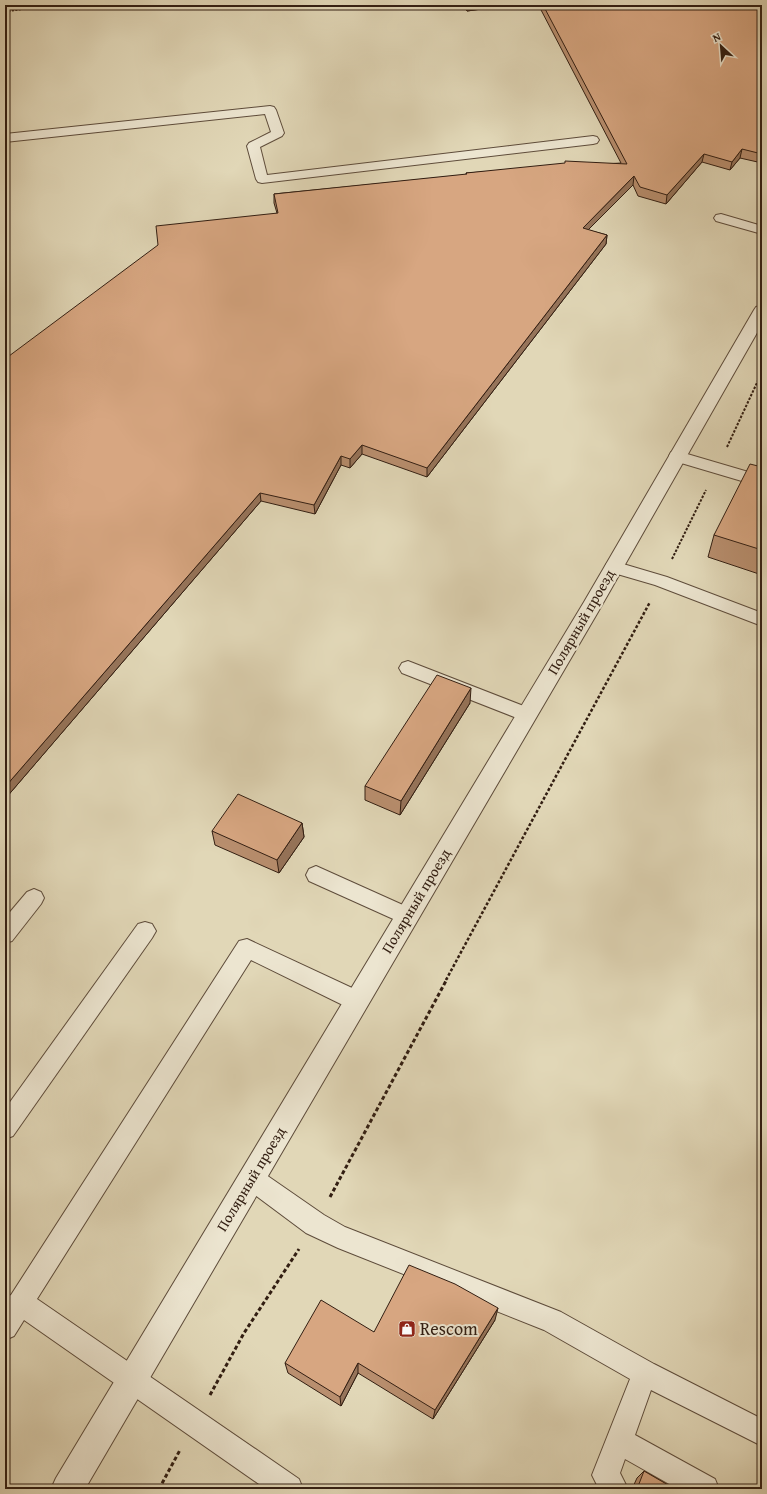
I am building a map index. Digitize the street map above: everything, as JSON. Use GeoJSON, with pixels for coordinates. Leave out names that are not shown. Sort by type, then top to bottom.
{"type":"FeatureCollection","features":[{"type":"Feature","properties":{"kind":"street","name":"Полярный проезд"},"geometry":{"type":"LineString","coordinates":[[66,1489],[527,715],[762,310]]}},
{"type":"Feature","properties":{"kind":"lane"},"geometry":{"type":"LineString","coordinates":[[5,138],[270,110],[278,133],[252,146],[262,179],[593,140]]}},
{"type":"Feature","properties":{"kind":"lane"},"geometry":{"type":"LineString","coordinates":[[721,218],[762,230]]}},
{"type":"Feature","properties":{"kind":"lane"},"geometry":{"type":"LineString","coordinates":[[677,456],[762,482]]}},
{"type":"Feature","properties":{"kind":"lane"},"geometry":{"type":"LineString","coordinates":[[613,567],[661,581],[762,620]]}},
{"type":"Feature","properties":{"kind":"lane"},"geometry":{"type":"LineString","coordinates":[[408,668],[527,715]]}},
{"type":"Feature","properties":{"kind":"lane"},"geometry":{"type":"LineString","coordinates":[[316,875],[407,916]]}},
{"type":"Feature","properties":{"kind":"lane"},"geometry":{"type":"LineString","coordinates":[[5,934],[34,898]]}},
{"type":"Feature","properties":{"kind":"lane"},"geometry":{"type":"LineString","coordinates":[[5,1128],[145,931]]}},
{"type":"Feature","properties":{"kind":"lane"},"geometry":{"type":"LineString","coordinates":[[5,1327],[13,1307],[247,948],[357,1001]]}},
{"type":"Feature","properties":{"kind":"lane"},"geometry":{"type":"LineString","coordinates":[[251,1178],[315,1224],[338,1236],[552,1321],[644,1373],[762,1433]]}},
{"type":"Feature","properties":{"kind":"lane"},"geometry":{"type":"LineString","coordinates":[[13,1307],[132,1379],[289,1489]]}},
{"type":"Feature","properties":{"kind":"lane"},"geometry":{"type":"LineString","coordinates":[[614,1489],[606,1475],[644,1373]]}},
{"type":"Feature","properties":{"kind":"lane"},"geometry":{"type":"LineString","coordinates":[[619,1441],[705,1489]]}},
{"type":"Feature","properties":{"kind":"path"},"geometry":{"type":"LineString","coordinates":[[5,12],[48,5]]}},
{"type":"Feature","properties":{"kind":"path"},"geometry":{"type":"LineString","coordinates":[[158,1489],[244,1333],[315,1224],[661,581],[762,372]]}},
{"type":"Feature","properties":{"kind":"building"},"geometry":{"type":"Polygon","coordinates":[[[543,5],[762,5],[762,154],[742,149],[732,162],[704,154],[667,195],[640,187],[634,176],[583,228],[607,235],[427,468],[362,445],[350,459],[341,456],[314,505],[260,493],[5,787],[5,359],[158,245],[156,226],[278,213],[274,194],[565,163],[565,161],[627,164],[543,5]]]}},
{"type":"Feature","properties":{"kind":"building"},"geometry":{"type":"Polygon","coordinates":[[[750,464],[762,467],[762,550],[714,535],[750,464]]]}},
{"type":"Feature","properties":{"kind":"building"},"geometry":{"type":"Polygon","coordinates":[[[437,675],[471,688],[401,801],[365,786],[437,675]]]}},
{"type":"Feature","properties":{"kind":"building"},"geometry":{"type":"Polygon","coordinates":[[[238,794],[302,823],[277,860],[212,831],[238,794]]]}},
{"type":"Feature","properties":{"kind":"building"},"geometry":{"type":"Polygon","coordinates":[[[409,1265],[455,1284],[498,1308],[435,1410],[358,1363],[340,1397],[285,1363],[321,1300],[374,1332],[409,1265]]]}},
{"type":"Feature","properties":{"kind":"building"},"geometry":{"type":"Polygon","coordinates":[[[644,1471],[675,1489],[637,1489],[644,1471]]]}},
{"type":"Feature","properties":{"kind":"place","name":"Rescom"},"geometry":{"type":"Point","coordinates":[407,1329]}}]}
